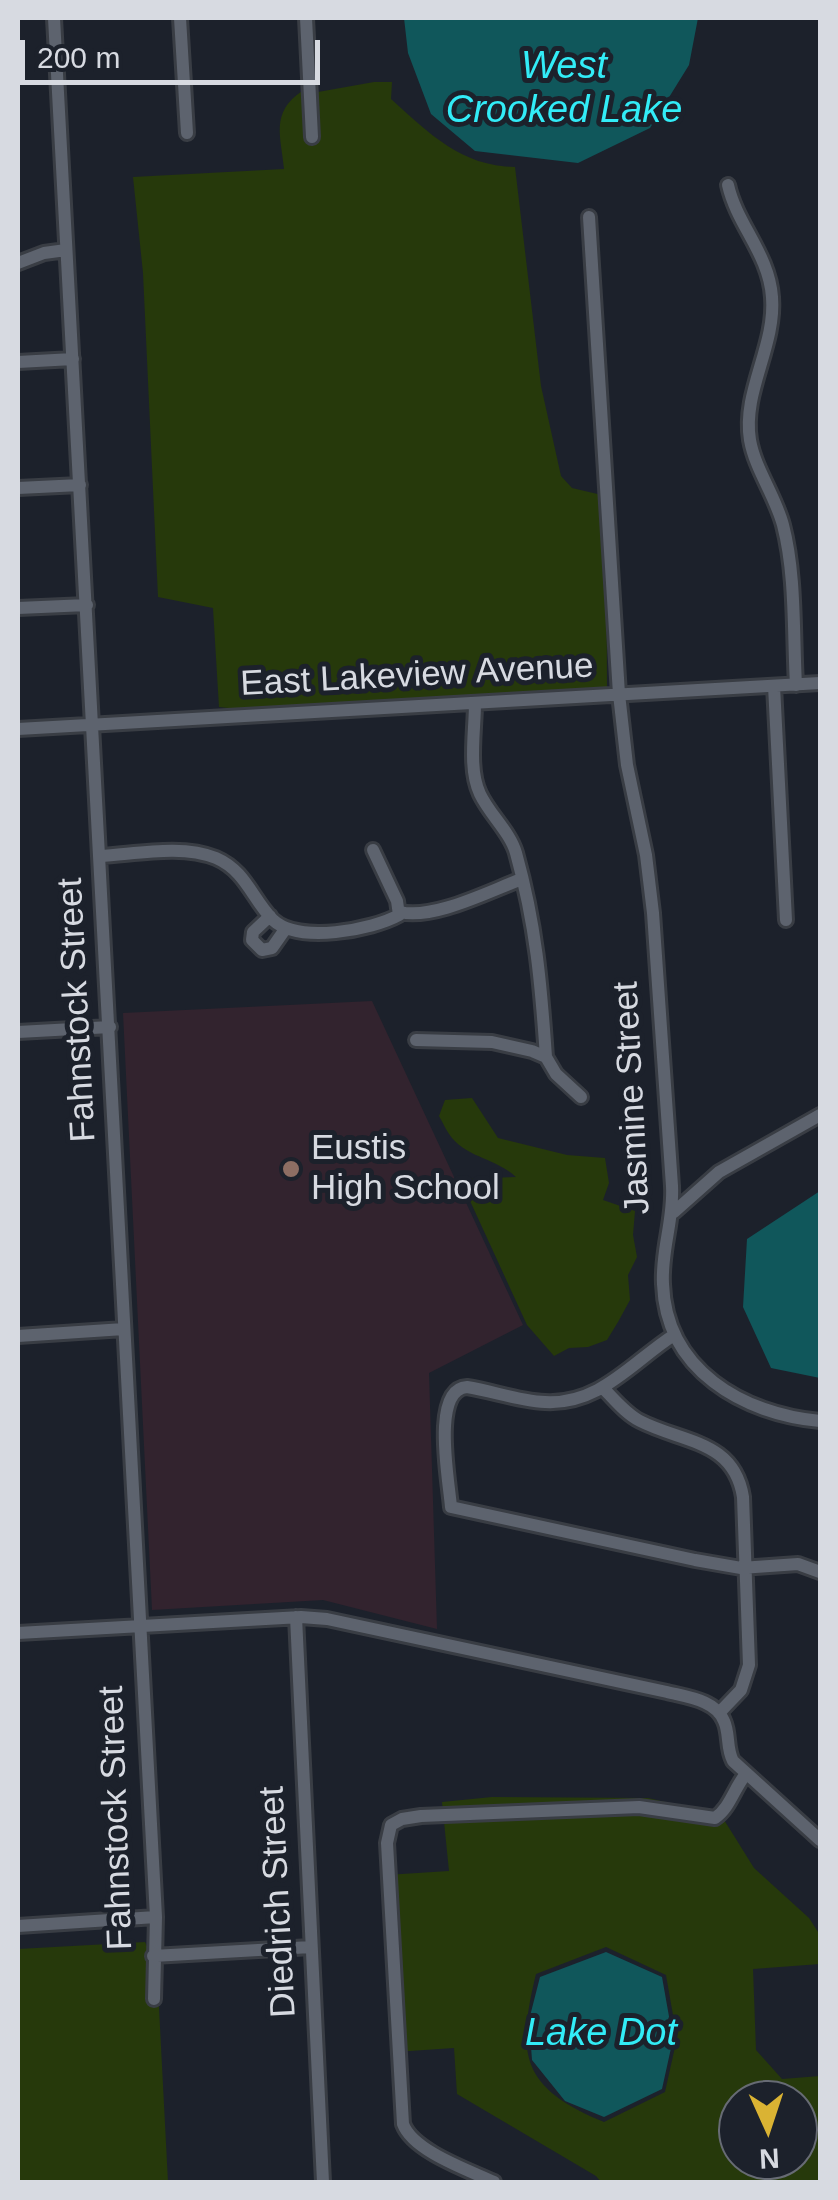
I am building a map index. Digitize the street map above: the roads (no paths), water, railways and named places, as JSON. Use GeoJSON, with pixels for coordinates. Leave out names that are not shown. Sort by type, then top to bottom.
{"type":"FeatureCollection","features":[{"type":"Feature","properties":{"kind":"street","name":"Fahnstock Street"},"geometry":{"type":"LineString","coordinates":[[54,18],[156,1916],[154,1999]]}},
{"type":"Feature","properties":{"kind":"street"},"geometry":{"type":"LineString","coordinates":[[180,18],[186,133]]}},
{"type":"Feature","properties":{"kind":"street"},"geometry":{"type":"LineString","coordinates":[[306,18],[312,136]]}},
{"type":"Feature","properties":{"kind":"street"},"geometry":{"type":"LineString","coordinates":[[728,185],[734,205],[760,251],[772,295],[770,333],[749,433],[784,531],[796,684]]}},
{"type":"Feature","properties":{"kind":"street","name":"Jasmine Street"},"geometry":{"type":"LineString","coordinates":[[589,217],[619,694],[627,766],[646,855],[653,913],[674,1212],[664,1249],[662,1287],[674,1334]]}},
{"type":"Feature","properties":{"kind":"street"},"geometry":{"type":"LineString","coordinates":[[18,263],[66,250]]}},
{"type":"Feature","properties":{"kind":"street"},"geometry":{"type":"LineString","coordinates":[[18,362],[73,359]]}},
{"type":"Feature","properties":{"kind":"street"},"geometry":{"type":"LineString","coordinates":[[18,488],[80,485]]}},
{"type":"Feature","properties":{"kind":"street"},"geometry":{"type":"LineString","coordinates":[[18,608],[87,605]]}},
{"type":"Feature","properties":{"kind":"street","name":"East Lakeview Avenue"},"geometry":{"type":"LineString","coordinates":[[18,730],[820,683]]}},
{"type":"Feature","properties":{"kind":"street"},"geometry":{"type":"LineString","coordinates":[[774,686],[786,920]]}},
{"type":"Feature","properties":{"kind":"street"},"geometry":{"type":"LineString","coordinates":[[474,703],[478,790],[515,848],[534,921],[546,1057],[556,1074],[580,1098]]}},
{"type":"Feature","properties":{"kind":"street"},"geometry":{"type":"LineString","coordinates":[[373,850],[400,912]]}},
{"type":"Feature","properties":{"kind":"street"},"geometry":{"type":"LineString","coordinates":[[100,856],[179,851],[209,855],[240,873],[270,916],[286,928],[328,934],[396,918],[400,912]]}},
{"type":"Feature","properties":{"kind":"street"},"geometry":{"type":"LineString","coordinates":[[400,912],[418,914],[438,909],[522,879]]}},
{"type":"Feature","properties":{"kind":"street"},"geometry":{"type":"LineString","coordinates":[[270,916],[253,932],[256,947],[272,948],[286,928]]}},
{"type":"Feature","properties":{"kind":"street"},"geometry":{"type":"LineString","coordinates":[[18,1032],[110,1026]]}},
{"type":"Feature","properties":{"kind":"street"},"geometry":{"type":"LineString","coordinates":[[416,1040],[492,1042],[546,1057]]}},
{"type":"Feature","properties":{"kind":"street"},"geometry":{"type":"LineString","coordinates":[[674,1212],[719,1172],[820,1115]]}},
{"type":"Feature","properties":{"kind":"street"},"geometry":{"type":"LineString","coordinates":[[18,1336],[124,1329]]}},
{"type":"Feature","properties":{"kind":"street"},"geometry":{"type":"LineString","coordinates":[[820,1421],[772,1412],[736,1399],[696,1369],[674,1334],[604,1389],[578,1400],[546,1402],[467,1386],[450,1395],[446,1417],[451,1507],[745,1567],[798,1564],[820,1572]]}},
{"type":"Feature","properties":{"kind":"street"},"geometry":{"type":"LineString","coordinates":[[604,1389],[637,1420],[710,1449],[731,1463],[738,1473],[743,1497],[749,1665],[741,1690],[719,1713]]}},
{"type":"Feature","properties":{"kind":"street","name":"Diedrich Street"},"geometry":{"type":"LineString","coordinates":[[296,1618],[323,2182]]}},
{"type":"Feature","properties":{"kind":"street"},"geometry":{"type":"LineString","coordinates":[[18,1633],[326,1619],[494,1658],[668,1692],[708,1704],[719,1713],[725,1722],[729,1753],[746,1774],[820,1840]]}},
{"type":"Feature","properties":{"kind":"street"},"geometry":{"type":"LineString","coordinates":[[494,2182],[422,2146],[411,2138],[403,2124],[387,1843],[391,1825],[421,1816],[611,1807],[665,1809],[716,1818],[746,1774]]}},
{"type":"Feature","properties":{"kind":"street"},"geometry":{"type":"LineString","coordinates":[[18,1926],[156,1916]]}},
{"type":"Feature","properties":{"kind":"street"},"geometry":{"type":"LineString","coordinates":[[154,1956],[311,1947]]}},
{"type":"Feature","properties":{"kind":"water","name":"West Crooked Lake"},"geometry":{"type":"Polygon","coordinates":[[[404,18],[698,18],[689,65],[650,128],[578,163],[475,151],[431,114],[408,53],[404,18]]]}},
{"type":"Feature","properties":{"kind":"water"},"geometry":{"type":"Polygon","coordinates":[[[820,1191],[820,1378],[771,1368],[743,1307],[747,1239],[820,1191]]]}},
{"type":"Feature","properties":{"kind":"water","name":"Lake Dot"},"geometry":{"type":"Polygon","coordinates":[[[606,1952],[662,1977],[673,2039],[662,2089],[604,2117],[565,2101],[532,2060],[529,2020],[540,1977],[606,1952]]]}},
{"type":"Feature","properties":{"kind":"place","name":"Eustis High School"},"geometry":{"type":"Point","coordinates":[291,1169]}}]}
